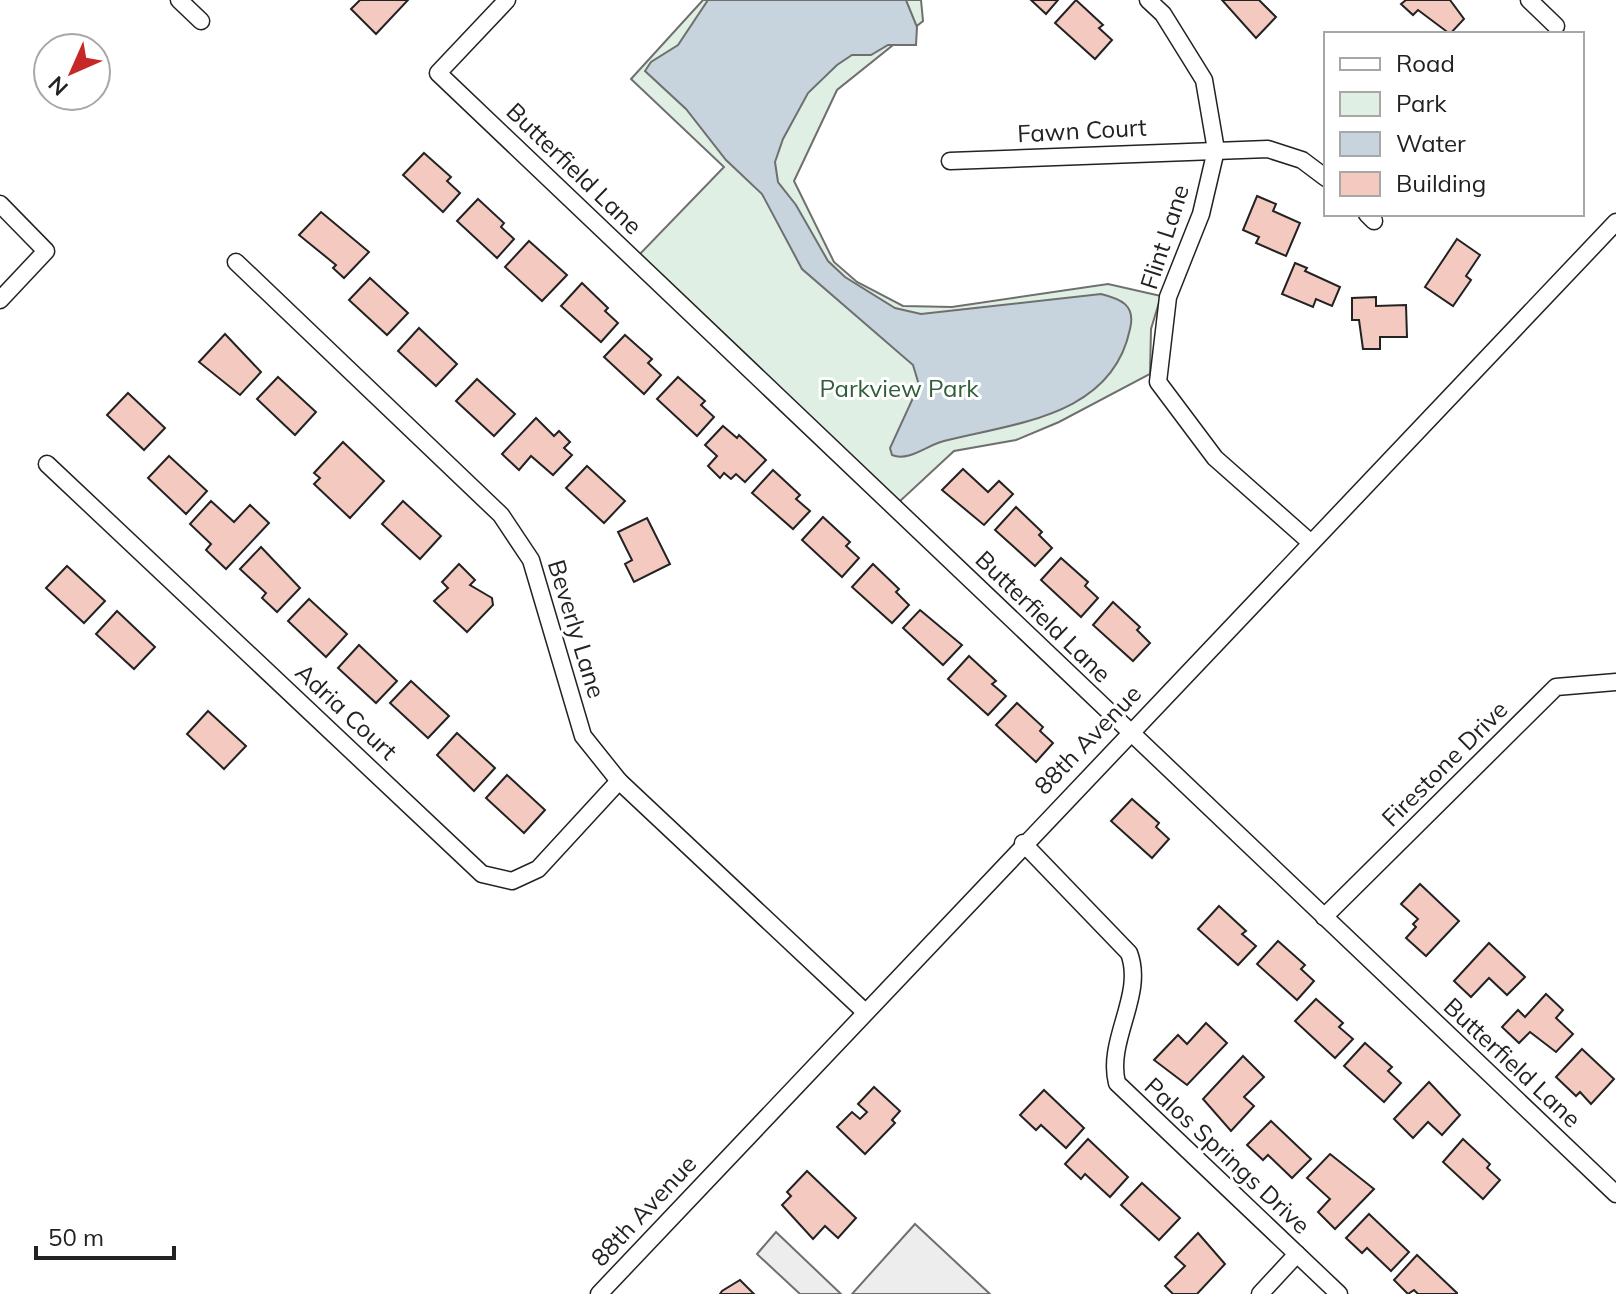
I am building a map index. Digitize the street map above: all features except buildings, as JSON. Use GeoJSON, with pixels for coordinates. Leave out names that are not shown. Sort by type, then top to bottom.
{"type":"FeatureCollection","features":[{"type":"Feature","properties":{"kind":"street"},"geometry":{"type":"LineString","coordinates":[[179,0],[201,21]]}},
{"type":"Feature","properties":{"kind":"street","name":"Butterfield Lane"},"geometry":{"type":"LineString","coordinates":[[507,0],[438,73],[1616,1194]]}},
{"type":"Feature","properties":{"kind":"street","name":"Flint Lane"},"geometry":{"type":"LineString","coordinates":[[1148,0],[1163,14],[1204,80],[1216,150],[1201,214],[1168,297],[1158,382],[1215,458],[1310,542]]}},
{"type":"Feature","properties":{"kind":"street"},"geometry":{"type":"LineString","coordinates":[[1529,0],[1556,26]]}},
{"type":"Feature","properties":{"kind":"street","name":"Fawn Court"},"geometry":{"type":"LineString","coordinates":[[950,161],[1268,149],[1302,160],[1324,176]]}},
{"type":"Feature","properties":{"kind":"street"},"geometry":{"type":"LineString","coordinates":[[0,204],[46,251],[0,300]]}},
{"type":"Feature","properties":{"kind":"street","name":"88th Avenue"},"geometry":{"type":"LineString","coordinates":[[599,1294],[1023,843],[1613,230]]}},
{"type":"Feature","properties":{"kind":"street","name":"Beverly Lane"},"geometry":{"type":"LineString","coordinates":[[236,262],[513,530],[531,560],[583,736],[619,781],[864,1011]]}},
{"type":"Feature","properties":{"kind":"street","name":"Adria Court"},"geometry":{"type":"LineString","coordinates":[[47,464],[482,874],[512,881],[538,869],[619,781]]}},
{"type":"Feature","properties":{"kind":"street","name":"Firestone Drive"},"geometry":{"type":"LineString","coordinates":[[1324,917],[1556,687],[1616,682]]}},
{"type":"Feature","properties":{"kind":"street","name":"Palos Springs Drive"},"geometry":{"type":"LineString","coordinates":[[1023,843],[1129,953],[1133,978],[1115,1058],[1117,1083],[1339,1294]]}},
{"type":"Feature","properties":{"kind":"street"},"geometry":{"type":"LineString","coordinates":[[1260,1294],[1297,1254]]}},
{"type":"Feature","properties":{"kind":"green space","name":"Parkview Park"},"geometry":{"type":"Polygon","coordinates":[[[703,0],[921,0],[923,21],[837,90],[794,181],[834,262],[857,282],[903,306],[952,307],[1108,284],[1161,296],[1151,329],[1150,374],[1059,422],[1016,440],[954,451],[898,503],[638,256],[724,167],[631,79],[703,0]]]}},
{"type":"Feature","properties":{"kind":"shaded area"},"geometry":{"type":"Polygon","coordinates":[[[915,1224],[990,1294],[852,1294],[915,1224]]]}},
{"type":"Feature","properties":{"kind":"shaded area"},"geometry":{"type":"Polygon","coordinates":[[[776,1232],[841,1294],[800,1294],[757,1254],[776,1232]]]}},
{"type":"Feature","properties":{"kind":"water"},"geometry":{"type":"Polygon","coordinates":[[[708,0],[906,0],[917,27],[916,45],[888,45],[871,55],[852,55],[808,93],[783,139],[775,162],[778,182],[796,205],[828,261],[845,277],[895,308],[921,314],[1101,294],[1121,301],[1131,314],[1130,329],[1120,358],[1103,381],[1082,398],[1029,421],[944,441],[911,455],[892,455],[890,448],[919,385],[913,365],[802,269],[762,194],[726,160],[686,109],[645,71],[651,62],[678,45],[708,0]]]}}]}
